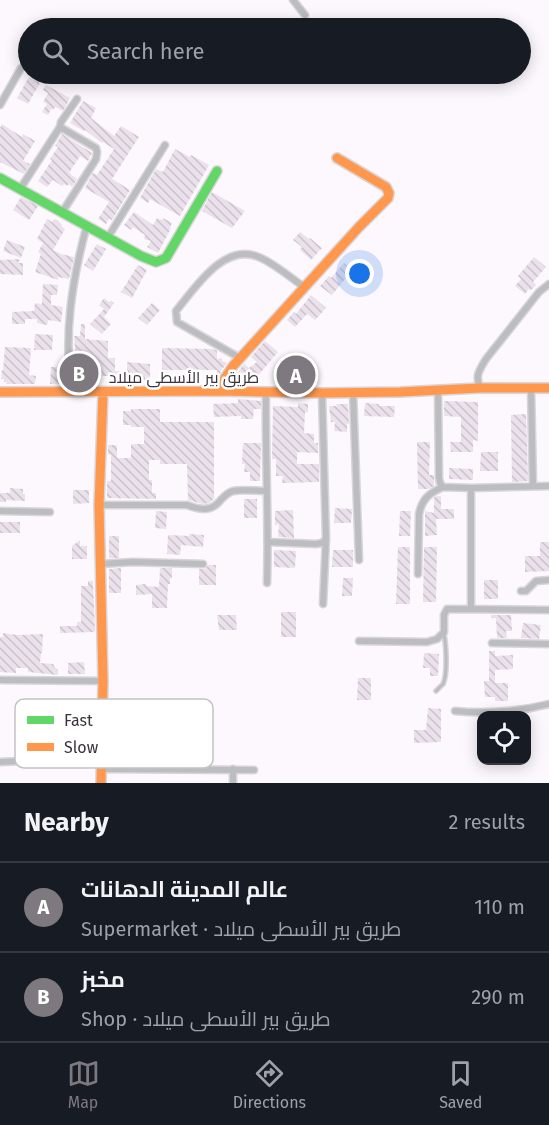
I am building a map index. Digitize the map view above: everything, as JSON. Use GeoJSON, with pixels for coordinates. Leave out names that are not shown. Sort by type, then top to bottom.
{"type":"FeatureCollection","features":[{"type":"Feature","properties":{"kind":"street"},"geometry":{"type":"LineString","coordinates":[[293,0],[305,15]]}},
{"type":"Feature","properties":{"kind":"street"},"geometry":{"type":"LineString","coordinates":[[0,105],[18,73]]}},
{"type":"Feature","properties":{"kind":"street"},"geometry":{"type":"LineString","coordinates":[[20,189],[77,99]]}},
{"type":"Feature","properties":{"kind":"street"},"geometry":{"type":"LineString","coordinates":[[60,127],[96,148],[97,152],[96,159],[63,211]]}},
{"type":"Feature","properties":{"kind":"street"},"geometry":{"type":"LineString","coordinates":[[108,237],[165,145]]}},
{"type":"Feature","properties":{"kind":"street"},"geometry":{"type":"LineString","coordinates":[[219,390],[240,358],[388,198],[386,187],[337,158]]}},
{"type":"Feature","properties":{"kind":"street"},"geometry":{"type":"LineString","coordinates":[[0,178],[141,256],[156,262],[166,258],[217,171]]}},
{"type":"Feature","properties":{"kind":"street"},"geometry":{"type":"LineString","coordinates":[[72,392],[68,358],[70,312],[77,263],[87,225]]}},
{"type":"Feature","properties":{"kind":"street"},"geometry":{"type":"LineString","coordinates":[[240,358],[177,322],[176,311],[211,268],[243,253],[260,257],[304,287]]}},
{"type":"Feature","properties":{"kind":"street"},"geometry":{"type":"LineString","coordinates":[[480,388],[477,380],[486,359],[539,292],[549,284]]}},
{"type":"Feature","properties":{"kind":"street"},"geometry":{"type":"LineString","coordinates":[[531,388],[533,486]]}},
{"type":"Feature","properties":{"kind":"street","name":"طريق بير الأسطى ميلاد"},"geometry":{"type":"LineString","coordinates":[[0,392],[219,390],[322,393],[549,388]]}},
{"type":"Feature","properties":{"kind":"street"},"geometry":{"type":"LineString","coordinates":[[438,390],[439,478],[443,487]]}},
{"type":"Feature","properties":{"kind":"street"},"geometry":{"type":"LineString","coordinates":[[266,391],[267,583]]}},
{"type":"Feature","properties":{"kind":"street"},"geometry":{"type":"LineString","coordinates":[[103,392],[99,505],[103,699]]}},
{"type":"Feature","properties":{"kind":"street"},"geometry":{"type":"LineString","coordinates":[[353,392],[358,560]]}},
{"type":"Feature","properties":{"kind":"street"},"geometry":{"type":"LineString","coordinates":[[322,393],[326,539],[323,604]]}},
{"type":"Feature","properties":{"kind":"street"},"geometry":{"type":"LineString","coordinates":[[418,574],[420,505],[429,493],[443,487],[549,486]]}},
{"type":"Feature","properties":{"kind":"street"},"geometry":{"type":"LineString","coordinates":[[471,488],[471,609]]}},
{"type":"Feature","properties":{"kind":"street"},"geometry":{"type":"LineString","coordinates":[[99,505],[187,505],[200,510],[209,509],[217,504],[230,491],[267,491]]}},
{"type":"Feature","properties":{"kind":"street"},"geometry":{"type":"LineString","coordinates":[[0,511],[50,512]]}},
{"type":"Feature","properties":{"kind":"street"},"geometry":{"type":"LineString","coordinates":[[268,542],[316,544],[326,539]]}},
{"type":"Feature","properties":{"kind":"street"},"geometry":{"type":"LineString","coordinates":[[100,564],[133,562],[203,564]]}},
{"type":"Feature","properties":{"kind":"street"},"geometry":{"type":"LineString","coordinates":[[520,591],[526,591],[536,580],[549,580]]}},
{"type":"Feature","properties":{"kind":"street"},"geometry":{"type":"LineString","coordinates":[[359,641],[426,642],[437,639],[444,632],[444,615],[447,609],[549,610]]}},
{"type":"Feature","properties":{"kind":"street"},"geometry":{"type":"LineString","coordinates":[[492,643],[549,644]]}},
{"type":"Feature","properties":{"kind":"street"},"geometry":{"type":"LineString","coordinates":[[0,680],[103,681]]}},
{"type":"Feature","properties":{"kind":"street"},"geometry":{"type":"LineString","coordinates":[[455,711],[510,712],[549,704]]}},
{"type":"Feature","properties":{"kind":"street"},"geometry":{"type":"LineString","coordinates":[[0,762],[15,761]]}},
{"type":"Feature","properties":{"kind":"street"},"geometry":{"type":"LineString","coordinates":[[189,768],[254,770]]}},
{"type":"Feature","properties":{"kind":"street"},"geometry":{"type":"LineString","coordinates":[[233,770],[233,783]]}},
{"type":"Feature","properties":{"kind":"lane"},"geometry":{"type":"LineString","coordinates":[[436,691],[445,677],[444,632]]}},
{"type":"Feature","properties":{"kind":"building"},"geometry":{"type":"Polygon","coordinates":[[[25,84],[39,84],[28,104],[17,98],[25,84]]]}},
{"type":"Feature","properties":{"kind":"building"},"geometry":{"type":"Polygon","coordinates":[[[46,85],[70,98],[63,111],[55,107],[48,115],[42,112],[47,104],[43,102],[48,93],[43,90],[46,85]]]}},
{"type":"Feature","properties":{"kind":"building"},"geometry":{"type":"Polygon","coordinates":[[[83,101],[96,108],[91,118],[114,136],[121,126],[139,137],[112,179],[130,190],[112,220],[109,219],[106,224],[98,219],[109,202],[85,188],[93,173],[97,175],[114,149],[70,123],[83,101]]]}},
{"type":"Feature","properties":{"kind":"building"},"geometry":{"type":"Polygon","coordinates":[[[2,124],[22,137],[23,134],[35,141],[23,161],[30,164],[24,174],[0,162],[2,124]]]}},
{"type":"Feature","properties":{"kind":"building"},"geometry":{"type":"Polygon","coordinates":[[[62,134],[92,153],[88,161],[80,156],[69,173],[77,179],[72,187],[69,184],[62,186],[53,180],[47,187],[38,181],[52,160],[50,159],[58,147],[55,146],[62,134]]]}},
{"type":"Feature","properties":{"kind":"building"},"geometry":{"type":"Polygon","coordinates":[[[175,149],[209,165],[180,216],[150,199],[148,203],[140,198],[156,169],[163,172],[175,149]]]}},
{"type":"Feature","properties":{"kind":"building"},"geometry":{"type":"Polygon","coordinates":[[[212,192],[245,211],[232,228],[202,211],[212,192]]]}},
{"type":"Feature","properties":{"kind":"building"},"geometry":{"type":"Polygon","coordinates":[[[21,197],[38,206],[29,220],[13,210],[21,197]]]}},
{"type":"Feature","properties":{"kind":"building"},"geometry":{"type":"Polygon","coordinates":[[[134,212],[153,225],[157,218],[162,220],[163,218],[172,223],[158,253],[147,247],[151,241],[144,239],[145,235],[133,227],[131,230],[124,225],[134,212]]]}},
{"type":"Feature","properties":{"kind":"building"},"geometry":{"type":"Polygon","coordinates":[[[47,219],[52,222],[54,219],[57,220],[65,229],[53,250],[74,257],[69,279],[58,277],[58,280],[35,272],[41,254],[38,252],[43,243],[37,239],[47,219]]]}},
{"type":"Feature","properties":{"kind":"building"},"geometry":{"type":"Polygon","coordinates":[[[300,232],[322,248],[311,260],[300,250],[302,247],[293,240],[300,232]]]}},
{"type":"Feature","properties":{"kind":"building"},"geometry":{"type":"Polygon","coordinates":[[[7,240],[25,247],[21,258],[3,251],[7,240]]]}},
{"type":"Feature","properties":{"kind":"building"},"geometry":{"type":"Polygon","coordinates":[[[97,244],[106,249],[93,271],[84,265],[97,244]]]}},
{"type":"Feature","properties":{"kind":"building"},"geometry":{"type":"Polygon","coordinates":[[[534,257],[546,267],[533,282],[536,285],[525,294],[515,286],[521,279],[518,276],[534,257]]]}},
{"type":"Feature","properties":{"kind":"building"},"geometry":{"type":"Polygon","coordinates":[[[20,259],[18,263],[23,263],[23,275],[0,274],[0,260],[20,259]]]}},
{"type":"Feature","properties":{"kind":"building"},"geometry":{"type":"Polygon","coordinates":[[[344,263],[358,275],[351,284],[345,279],[332,295],[320,286],[329,276],[331,278],[344,263]]]}},
{"type":"Feature","properties":{"kind":"building"},"geometry":{"type":"Polygon","coordinates":[[[138,265],[147,270],[132,298],[121,292],[138,265]]]}},
{"type":"Feature","properties":{"kind":"building"},"geometry":{"type":"Polygon","coordinates":[[[43,284],[58,285],[57,295],[51,295],[51,305],[63,307],[61,322],[48,320],[47,325],[37,323],[37,319],[25,319],[25,324],[12,324],[12,312],[34,311],[35,303],[42,304],[43,284]]]}},
{"type":"Feature","properties":{"kind":"building"},"geometry":{"type":"Polygon","coordinates":[[[311,295],[326,308],[315,320],[307,314],[295,327],[287,320],[294,312],[296,314],[311,295]]]}},
{"type":"Feature","properties":{"kind":"building"},"geometry":{"type":"Polygon","coordinates":[[[104,298],[114,303],[104,317],[111,324],[102,334],[90,324],[104,309],[99,305],[104,298]]]}},
{"type":"Feature","properties":{"kind":"building"},"geometry":{"type":"Polygon","coordinates":[[[152,303],[160,310],[147,325],[138,318],[152,303]]]}},
{"type":"Feature","properties":{"kind":"building"},"geometry":{"type":"Polygon","coordinates":[[[81,324],[85,324],[85,339],[108,341],[108,358],[115,358],[115,371],[127,372],[127,362],[150,364],[150,381],[121,376],[75,376],[74,336],[80,336],[81,324]]]}},
{"type":"Feature","properties":{"kind":"building"},"geometry":{"type":"Polygon","coordinates":[[[35,334],[53,335],[52,350],[34,350],[35,334]]]}},
{"type":"Feature","properties":{"kind":"building"},"geometry":{"type":"Polygon","coordinates":[[[265,341],[278,352],[256,378],[246,380],[241,377],[238,380],[234,377],[244,364],[249,368],[257,362],[251,357],[265,341]]]}},
{"type":"Feature","properties":{"kind":"building"},"geometry":{"type":"Polygon","coordinates":[[[5,347],[31,348],[29,375],[36,376],[35,384],[6,384],[4,379],[1,379],[5,347]]]}},
{"type":"Feature","properties":{"kind":"building"},"geometry":{"type":"Polygon","coordinates":[[[162,348],[213,349],[217,351],[217,359],[222,358],[222,361],[227,363],[220,374],[217,374],[217,370],[162,370],[162,348]]]}},
{"type":"Feature","properties":{"kind":"building"},"geometry":{"type":"Polygon","coordinates":[[[289,355],[306,367],[301,373],[282,373],[279,370],[289,355]]]}},
{"type":"Feature","properties":{"kind":"building"},"geometry":{"type":"Polygon","coordinates":[[[51,367],[64,367],[64,384],[50,384],[51,367]]]}},
{"type":"Feature","properties":{"kind":"building"},"geometry":{"type":"Polygon","coordinates":[[[238,399],[261,401],[261,409],[254,409],[253,419],[241,419],[241,416],[214,417],[213,404],[238,403],[238,399]]]}},
{"type":"Feature","properties":{"kind":"building"},"geometry":{"type":"Polygon","coordinates":[[[444,401],[478,402],[478,441],[473,440],[473,452],[451,452],[450,442],[461,442],[461,417],[444,416],[444,401]]]}},
{"type":"Feature","properties":{"kind":"building"},"geometry":{"type":"Polygon","coordinates":[[[298,403],[308,404],[308,412],[305,412],[304,433],[314,434],[314,443],[318,443],[318,453],[297,452],[297,464],[319,464],[319,482],[282,483],[283,476],[276,476],[276,459],[272,459],[273,406],[298,407],[298,403]]]}},
{"type":"Feature","properties":{"kind":"building"},"geometry":{"type":"Polygon","coordinates":[[[365,403],[395,406],[394,417],[364,416],[365,403]]]}},
{"type":"Feature","properties":{"kind":"building"},"geometry":{"type":"Polygon","coordinates":[[[336,404],[348,404],[347,432],[334,431],[335,422],[331,422],[329,406],[337,406],[336,404]]]}},
{"type":"Feature","properties":{"kind":"building"},"geometry":{"type":"Polygon","coordinates":[[[131,409],[160,409],[160,422],[214,422],[214,499],[203,504],[188,500],[187,464],[160,464],[160,460],[149,460],[149,480],[152,480],[152,493],[156,493],[156,499],[107,498],[107,481],[111,481],[111,455],[108,454],[108,445],[117,445],[117,458],[131,458],[131,444],[144,444],[144,427],[123,425],[123,411],[131,411],[131,409]]]}},
{"type":"Feature","properties":{"kind":"building"},"geometry":{"type":"Polygon","coordinates":[[[526,414],[528,481],[512,482],[511,415],[526,414]]]}},
{"type":"Feature","properties":{"kind":"building"},"geometry":{"type":"Polygon","coordinates":[[[417,442],[430,442],[429,475],[434,475],[434,486],[428,489],[418,489],[417,442]]]}},
{"type":"Feature","properties":{"kind":"building"},"geometry":{"type":"Polygon","coordinates":[[[243,443],[261,443],[260,481],[250,481],[250,472],[244,472],[243,443]]]}},
{"type":"Feature","properties":{"kind":"building"},"geometry":{"type":"Polygon","coordinates":[[[481,452],[498,452],[498,471],[480,471],[481,452]]]}},
{"type":"Feature","properties":{"kind":"building"},"geometry":{"type":"Polygon","coordinates":[[[449,468],[473,469],[473,480],[449,479],[449,468]]]}},
{"type":"Feature","properties":{"kind":"building"},"geometry":{"type":"Polygon","coordinates":[[[10,488],[23,489],[25,501],[0,502],[0,493],[10,493],[10,488]]]}},
{"type":"Feature","properties":{"kind":"building"},"geometry":{"type":"Polygon","coordinates":[[[73,490],[89,490],[89,503],[73,504],[73,490]]]}},
{"type":"Feature","properties":{"kind":"building"},"geometry":{"type":"Polygon","coordinates":[[[436,496],[441,496],[441,509],[454,509],[454,519],[436,519],[437,535],[425,536],[425,511],[434,513],[436,496]]]}},
{"type":"Feature","properties":{"kind":"building"},"geometry":{"type":"Polygon","coordinates":[[[244,499],[257,499],[257,518],[244,518],[244,499]]]}},
{"type":"Feature","properties":{"kind":"building"},"geometry":{"type":"Polygon","coordinates":[[[335,508],[352,509],[351,523],[334,523],[335,508]]]}},
{"type":"Feature","properties":{"kind":"building"},"geometry":{"type":"Polygon","coordinates":[[[293,510],[294,538],[278,537],[279,524],[275,525],[275,511],[293,510]]]}},
{"type":"Feature","properties":{"kind":"building"},"geometry":{"type":"Polygon","coordinates":[[[156,511],[167,512],[166,529],[155,528],[156,511]]]}},
{"type":"Feature","properties":{"kind":"building"},"geometry":{"type":"Polygon","coordinates":[[[400,511],[411,511],[410,536],[399,536],[400,511]]]}},
{"type":"Feature","properties":{"kind":"building"},"geometry":{"type":"Polygon","coordinates":[[[0,522],[20,522],[20,533],[0,533],[0,522]]]}},
{"type":"Feature","properties":{"kind":"building"},"geometry":{"type":"Polygon","coordinates":[[[189,534],[204,535],[203,547],[181,545],[180,555],[167,554],[168,535],[189,536],[189,534]]]}},
{"type":"Feature","properties":{"kind":"building"},"geometry":{"type":"Polygon","coordinates":[[[109,536],[119,536],[119,558],[109,558],[109,536]]]}},
{"type":"Feature","properties":{"kind":"building"},"geometry":{"type":"Polygon","coordinates":[[[80,540],[80,546],[87,546],[87,559],[72,559],[72,546],[80,540]]]}},
{"type":"Feature","properties":{"kind":"building"},"geometry":{"type":"Polygon","coordinates":[[[540,542],[549,542],[549,571],[525,572],[525,556],[540,556],[540,542]]]}},
{"type":"Feature","properties":{"kind":"building"},"geometry":{"type":"Polygon","coordinates":[[[398,547],[410,547],[410,604],[396,604],[398,547]]]}},
{"type":"Feature","properties":{"kind":"building"},"geometry":{"type":"Polygon","coordinates":[[[424,547],[437,547],[436,602],[423,602],[424,547]]]}},
{"type":"Feature","properties":{"kind":"building"},"geometry":{"type":"Polygon","coordinates":[[[274,550],[296,551],[295,568],[274,567],[274,550]]]}},
{"type":"Feature","properties":{"kind":"building"},"geometry":{"type":"Polygon","coordinates":[[[333,550],[353,550],[353,567],[332,567],[333,550]]]}},
{"type":"Feature","properties":{"kind":"building"},"geometry":{"type":"Polygon","coordinates":[[[208,565],[216,565],[216,585],[199,585],[199,569],[205,569],[208,565]]]}},
{"type":"Feature","properties":{"kind":"building"},"geometry":{"type":"Polygon","coordinates":[[[121,568],[121,593],[109,593],[109,569],[121,568]]]}},
{"type":"Feature","properties":{"kind":"building"},"geometry":{"type":"Polygon","coordinates":[[[160,568],[172,568],[172,578],[168,584],[167,608],[152,608],[152,594],[136,595],[136,585],[146,584],[146,586],[159,587],[160,568]]]}},
{"type":"Feature","properties":{"kind":"building"},"geometry":{"type":"Polygon","coordinates":[[[343,578],[353,578],[352,596],[342,596],[343,578]]]}},
{"type":"Feature","properties":{"kind":"building"},"geometry":{"type":"Polygon","coordinates":[[[484,580],[498,580],[498,599],[484,599],[484,580]]]}},
{"type":"Feature","properties":{"kind":"building"},"geometry":{"type":"Polygon","coordinates":[[[88,581],[93,581],[95,632],[60,633],[60,626],[77,626],[77,622],[81,622],[81,586],[88,586],[88,581]]]}},
{"type":"Feature","properties":{"kind":"building"},"geometry":{"type":"Polygon","coordinates":[[[281,612],[296,612],[296,637],[281,637],[281,612]]]}},
{"type":"Feature","properties":{"kind":"building"},"geometry":{"type":"Polygon","coordinates":[[[217,615],[236,615],[237,630],[219,630],[217,615]]]}},
{"type":"Feature","properties":{"kind":"building"},"geometry":{"type":"Polygon","coordinates":[[[491,615],[511,615],[512,631],[506,631],[507,638],[497,638],[496,618],[492,618],[491,615]]]}},
{"type":"Feature","properties":{"kind":"building"},"geometry":{"type":"Polygon","coordinates":[[[523,623],[541,625],[539,639],[521,638],[523,623]]]}},
{"type":"Feature","properties":{"kind":"building"},"geometry":{"type":"Polygon","coordinates":[[[3,633],[43,634],[40,663],[53,664],[58,670],[58,675],[28,672],[28,668],[16,668],[16,673],[0,672],[0,637],[3,637],[3,633]]]}},
{"type":"Feature","properties":{"kind":"building"},"geometry":{"type":"Polygon","coordinates":[[[489,651],[495,651],[495,656],[513,655],[513,669],[495,670],[495,683],[508,683],[508,701],[495,701],[495,697],[485,697],[484,681],[489,681],[489,651]]]}},
{"type":"Feature","properties":{"kind":"building"},"geometry":{"type":"Polygon","coordinates":[[[424,653],[439,654],[438,676],[430,676],[430,668],[423,668],[424,653]]]}},
{"type":"Feature","properties":{"kind":"building"},"geometry":{"type":"Polygon","coordinates":[[[84,662],[85,674],[68,674],[68,663],[84,662]]]}},
{"type":"Feature","properties":{"kind":"building"},"geometry":{"type":"Polygon","coordinates":[[[358,678],[371,678],[371,700],[357,700],[358,678]]]}},
{"type":"Feature","properties":{"kind":"building"},"geometry":{"type":"Polygon","coordinates":[[[428,708],[441,709],[441,742],[414,743],[414,730],[426,730],[428,708]]]}},
{"type":"Feature","properties":{"kind":"traffic: fast"},"geometry":{"type":"LineString","coordinates":[[0,178],[141,256],[156,262],[166,258],[217,171]]}},
{"type":"Feature","properties":{"kind":"traffic: slow"},"geometry":{"type":"LineString","coordinates":[[219,391],[233,366],[388,198],[389,193],[386,187],[337,158]]}},
{"type":"Feature","properties":{"kind":"traffic: slow"},"geometry":{"type":"LineString","coordinates":[[0,392],[322,393],[549,388]]}},
{"type":"Feature","properties":{"kind":"traffic: slow"},"geometry":{"type":"LineString","coordinates":[[103,392],[99,505],[103,699]]}},
{"type":"Feature","properties":{"kind":"traffic: slow"},"geometry":{"type":"LineString","coordinates":[[101,768],[101,783]]}},
{"type":"Feature","properties":{"kind":"place","name":"مخبز"},"geometry":{"type":"Point","coordinates":[79,373]}},
{"type":"Feature","properties":{"kind":"place","name":"عالم المدينة الدهانات"},"geometry":{"type":"Point","coordinates":[296,375]}}]}
